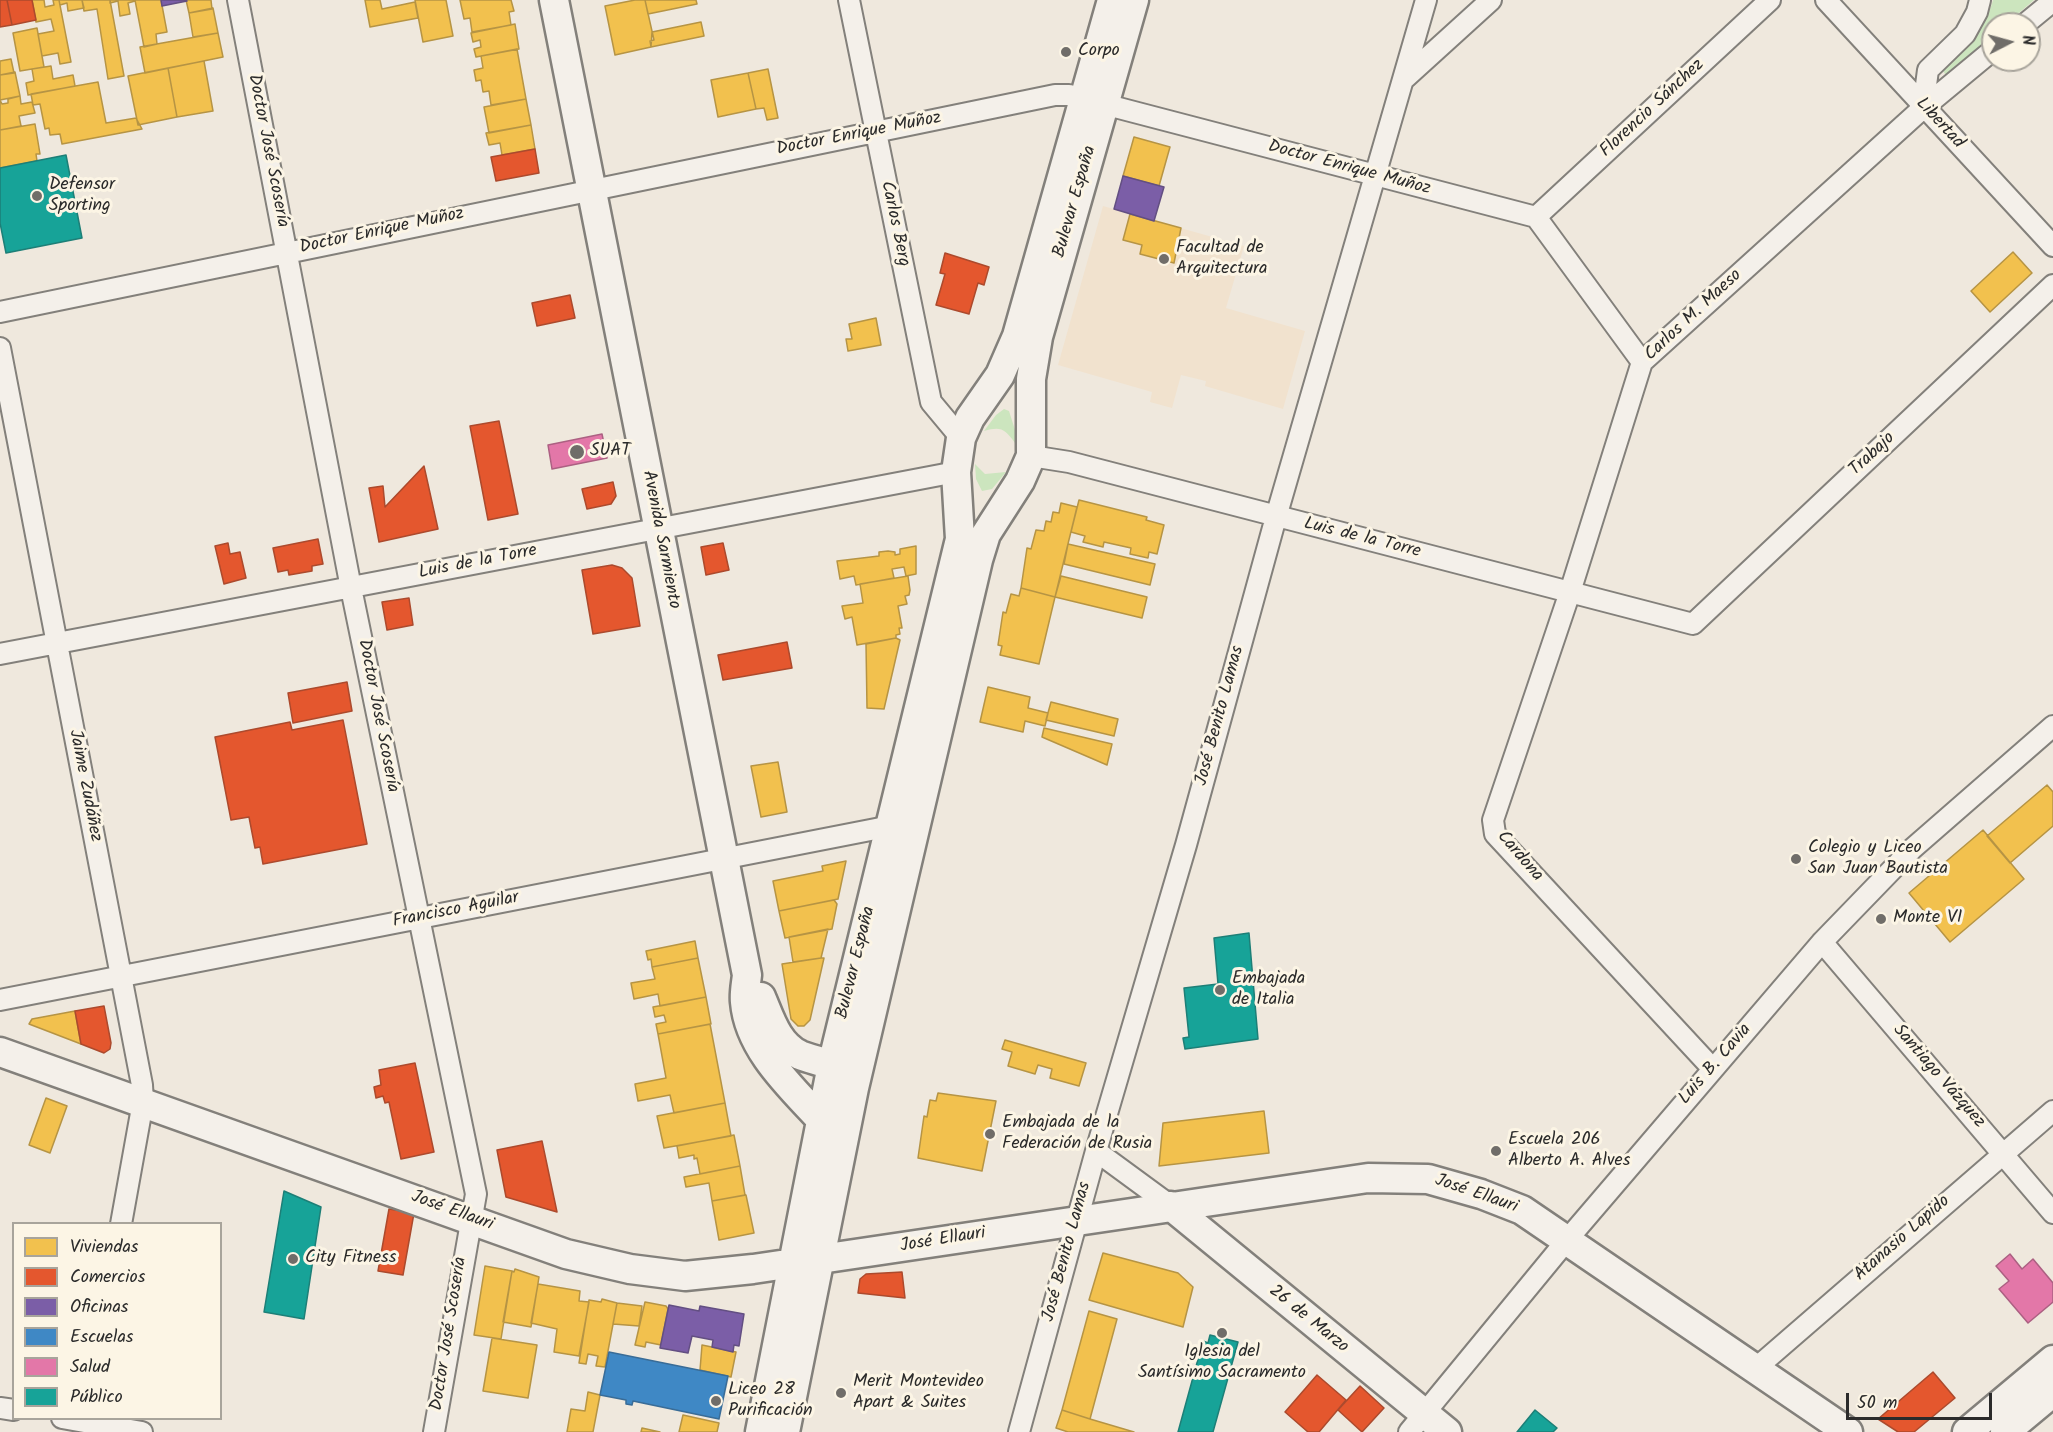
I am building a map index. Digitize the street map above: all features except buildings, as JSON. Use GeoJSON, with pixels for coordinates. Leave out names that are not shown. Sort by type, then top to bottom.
{"type":"FeatureCollection","features":[{"type":"Feature","properties":{"kind":"street","name":"Doctor José Scosería"},"geometry":{"type":"LineString","coordinates":[[238,0],[351,588],[476,1194],[434,1432]]}},
{"type":"Feature","properties":{"kind":"street","name":"Avenida Sarmiento"},"geometry":{"type":"LineString","coordinates":[[554,0],[747,975],[744,1000],[746,1013],[760,1045],[777,1072],[822,1121]]}},
{"type":"Feature","properties":{"kind":"street","name":"Carlos Berg"},"geometry":{"type":"LineString","coordinates":[[849,0],[931,402],[961,438]]}},
{"type":"Feature","properties":{"kind":"street","name":"Bulevar España"},"geometry":{"type":"LineString","coordinates":[[760,1432],[791,1263],[832,1065],[986,534],[1020,481],[1031,456],[1032,365],[1095,100],[1112,0]]}},
{"type":"Feature","properties":{"kind":"street","name":"Bulevar España"},"geometry":{"type":"LineString","coordinates":[[785,1432],[960,539],[958,484],[961,438],[970,418],[1000,375],[1017,336],[1095,100],[1134,0]]}},
{"type":"Feature","properties":{"kind":"street","name":"José Benito Lamas"},"geometry":{"type":"LineString","coordinates":[[1019,1432],[1096,1151],[1186,845],[1276,517],[1426,0]]}},
{"type":"Feature","properties":{"kind":"street"},"geometry":{"type":"LineString","coordinates":[[1404,79],[1491,0]]}},
{"type":"Feature","properties":{"kind":"street","name":"Florencio Sánchez"},"geometry":{"type":"LineString","coordinates":[[1536,218],[1770,0]]}},
{"type":"Feature","properties":{"kind":"street","name":"Libertad"},"geometry":{"type":"LineString","coordinates":[[1826,0],[1923,108],[2053,246]]}},
{"type":"Feature","properties":{"kind":"street"},"geometry":{"type":"LineString","coordinates":[[1923,108],[1928,70],[1965,34],[1977,12],[1980,0]]}},
{"type":"Feature","properties":{"kind":"street"},"geometry":{"type":"LineString","coordinates":[[2040,12],[2053,1]]}},
{"type":"Feature","properties":{"kind":"street","name":"Carlos M. Maeso"},"geometry":{"type":"LineString","coordinates":[[1570,592],[1642,362],[1923,108],[1981,60]]}},
{"type":"Feature","properties":{"kind":"street","name":"Doctor Enrique Muñoz"},"geometry":{"type":"LineString","coordinates":[[0,312],[590,188],[875,133],[1055,95],[1095,100],[1536,218]]}},
{"type":"Feature","properties":{"kind":"street"},"geometry":{"type":"LineString","coordinates":[[1536,218],[1642,362]]}},
{"type":"Feature","properties":{"kind":"street","name":"Trabajo"},"geometry":{"type":"LineString","coordinates":[[1693,624],[2053,285]]}},
{"type":"Feature","properties":{"kind":"street","name":"Jaime Zudáñez"},"geometry":{"type":"LineString","coordinates":[[0,348],[122,978],[143,1102],[121,1222]]}},
{"type":"Feature","properties":{"kind":"street"},"geometry":{"type":"LineString","coordinates":[[986,397],[1016,398],[1031,406]]}},
{"type":"Feature","properties":{"kind":"street","name":"Luis de la Torre"},"geometry":{"type":"LineString","coordinates":[[1031,456],[1069,462],[1693,624]]}},
{"type":"Feature","properties":{"kind":"street"},"geometry":{"type":"LineString","coordinates":[[958,484],[968,503],[982,507],[1004,505]]}},
{"type":"Feature","properties":{"kind":"street","name":"Luis de la Torre"},"geometry":{"type":"LineString","coordinates":[[0,654],[658,529],[958,484]]}},
{"type":"Feature","properties":{"kind":"street","name":"Cardona"},"geometry":{"type":"LineString","coordinates":[[1570,592],[1493,820],[1493,828],[1496,834],[1712,1068]]}},
{"type":"Feature","properties":{"kind":"street","name":"Luis B. Cavia"},"geometry":{"type":"LineString","coordinates":[[1416,1423],[1712,1068],[1822,942],[1912,849],[2053,726]]}},
{"type":"Feature","properties":{"kind":"street","name":"Francisco Aguilar"},"geometry":{"type":"LineString","coordinates":[[0,1000],[122,978],[724,858],[902,828]]}},
{"type":"Feature","properties":{"kind":"street","name":"Santiago Vázquez"},"geometry":{"type":"LineString","coordinates":[[1822,942],[2053,1213]]}},
{"type":"Feature","properties":{"kind":"street","name":"Avenida Sarmiento"},"geometry":{"type":"LineString","coordinates":[[747,975],[760,996],[775,1030],[787,1046],[800,1054],[832,1065],[845,1075],[854,1088]]}},
{"type":"Feature","properties":{"kind":"street","name":"José Ellauri"},"geometry":{"type":"LineString","coordinates":[[0,1052],[566,1254],[630,1269],[685,1276],[820,1259],[1368,1178],[1428,1179],[1481,1194],[1522,1210],[1848,1432]]}},
{"type":"Feature","properties":{"kind":"street","name":"Atanasio Lapido"},"geometry":{"type":"LineString","coordinates":[[1755,1369],[2053,1111]]}},
{"type":"Feature","properties":{"kind":"street"},"geometry":{"type":"LineString","coordinates":[[1096,1151],[1172,1206]]}},
{"type":"Feature","properties":{"kind":"street","name":"26 de Marzo"},"geometry":{"type":"LineString","coordinates":[[1172,1206],[1416,1423],[1447,1432]]}},
{"type":"Feature","properties":{"kind":"street"},"geometry":{"type":"LineString","coordinates":[[1967,1432],[2053,1360]]}},
{"type":"Feature","properties":{"kind":"street"},"geometry":{"type":"LineString","coordinates":[[2005,1432],[2053,1392]]}},
{"type":"Feature","properties":{"kind":"street"},"geometry":{"type":"LineString","coordinates":[[67,1420],[142,1432]]}},
{"type":"Feature","properties":{"kind":"shaded area"},"geometry":{"type":"Polygon","coordinates":[[[1103,206],[1244,246],[1226,308],[1305,331],[1283,409],[1205,386],[1206,381],[1181,375],[1172,408],[1150,402],[1152,392],[1058,365],[1103,206]]]}},
{"type":"Feature","properties":{"kind":"green space"},"geometry":{"type":"Polygon","coordinates":[[[1993,0],[2034,0],[2020,12],[1989,11],[1993,0]]]}},
{"type":"Feature","properties":{"kind":"green space"},"geometry":{"type":"Polygon","coordinates":[[[1981,27],[1981,45],[1946,75],[1942,70],[1981,27]]]}},
{"type":"Feature","properties":{"kind":"green space"},"geometry":{"type":"Polygon","coordinates":[[[1004,409],[1009,411],[1015,430],[1015,443],[1002,430],[984,431],[996,415],[1004,409]]]}},
{"type":"Feature","properties":{"kind":"green space"},"geometry":{"type":"Polygon","coordinates":[[[975,464],[985,474],[1006,472],[992,489],[982,491],[976,479],[975,464]]]}},
{"type":"Feature","properties":{"kind":"place","name":"Corpo"},"geometry":{"type":"Point","coordinates":[1066,52]}},
{"type":"Feature","properties":{"kind":"place","name":"Defensor Sporting"},"geometry":{"type":"Point","coordinates":[37,196]}},
{"type":"Feature","properties":{"kind":"place","name":"Facultad de Arquitectura"},"geometry":{"type":"Point","coordinates":[1164,259]}},
{"type":"Feature","properties":{"kind":"place","name":"SUAT"},"geometry":{"type":"Point","coordinates":[577,452]}},
{"type":"Feature","properties":{"kind":"place","name":"Colegio y Liceo San Juan Bautista"},"geometry":{"type":"Point","coordinates":[1796,859]}},
{"type":"Feature","properties":{"kind":"place","name":"Monte VI"},"geometry":{"type":"Point","coordinates":[1881,919]}},
{"type":"Feature","properties":{"kind":"place","name":"Embajada de Italia"},"geometry":{"type":"Point","coordinates":[1220,990]}},
{"type":"Feature","properties":{"kind":"place","name":"Embajada de la Federación de Rusia"},"geometry":{"type":"Point","coordinates":[990,1134]}},
{"type":"Feature","properties":{"kind":"place","name":"Escuela 206 Alberto A. Alves"},"geometry":{"type":"Point","coordinates":[1496,1151]}},
{"type":"Feature","properties":{"kind":"place","name":"City Fitness"},"geometry":{"type":"Point","coordinates":[293,1259]}},
{"type":"Feature","properties":{"kind":"place","name":"Iglesia del Santísimo Sacramento"},"geometry":{"type":"Point","coordinates":[1222,1333]}},
{"type":"Feature","properties":{"kind":"place","name":"Merit Montevideo Apart & Suites"},"geometry":{"type":"Point","coordinates":[841,1393]}},
{"type":"Feature","properties":{"kind":"place","name":"Liceo 28 Purificación"},"geometry":{"type":"Point","coordinates":[716,1401]}}]}
